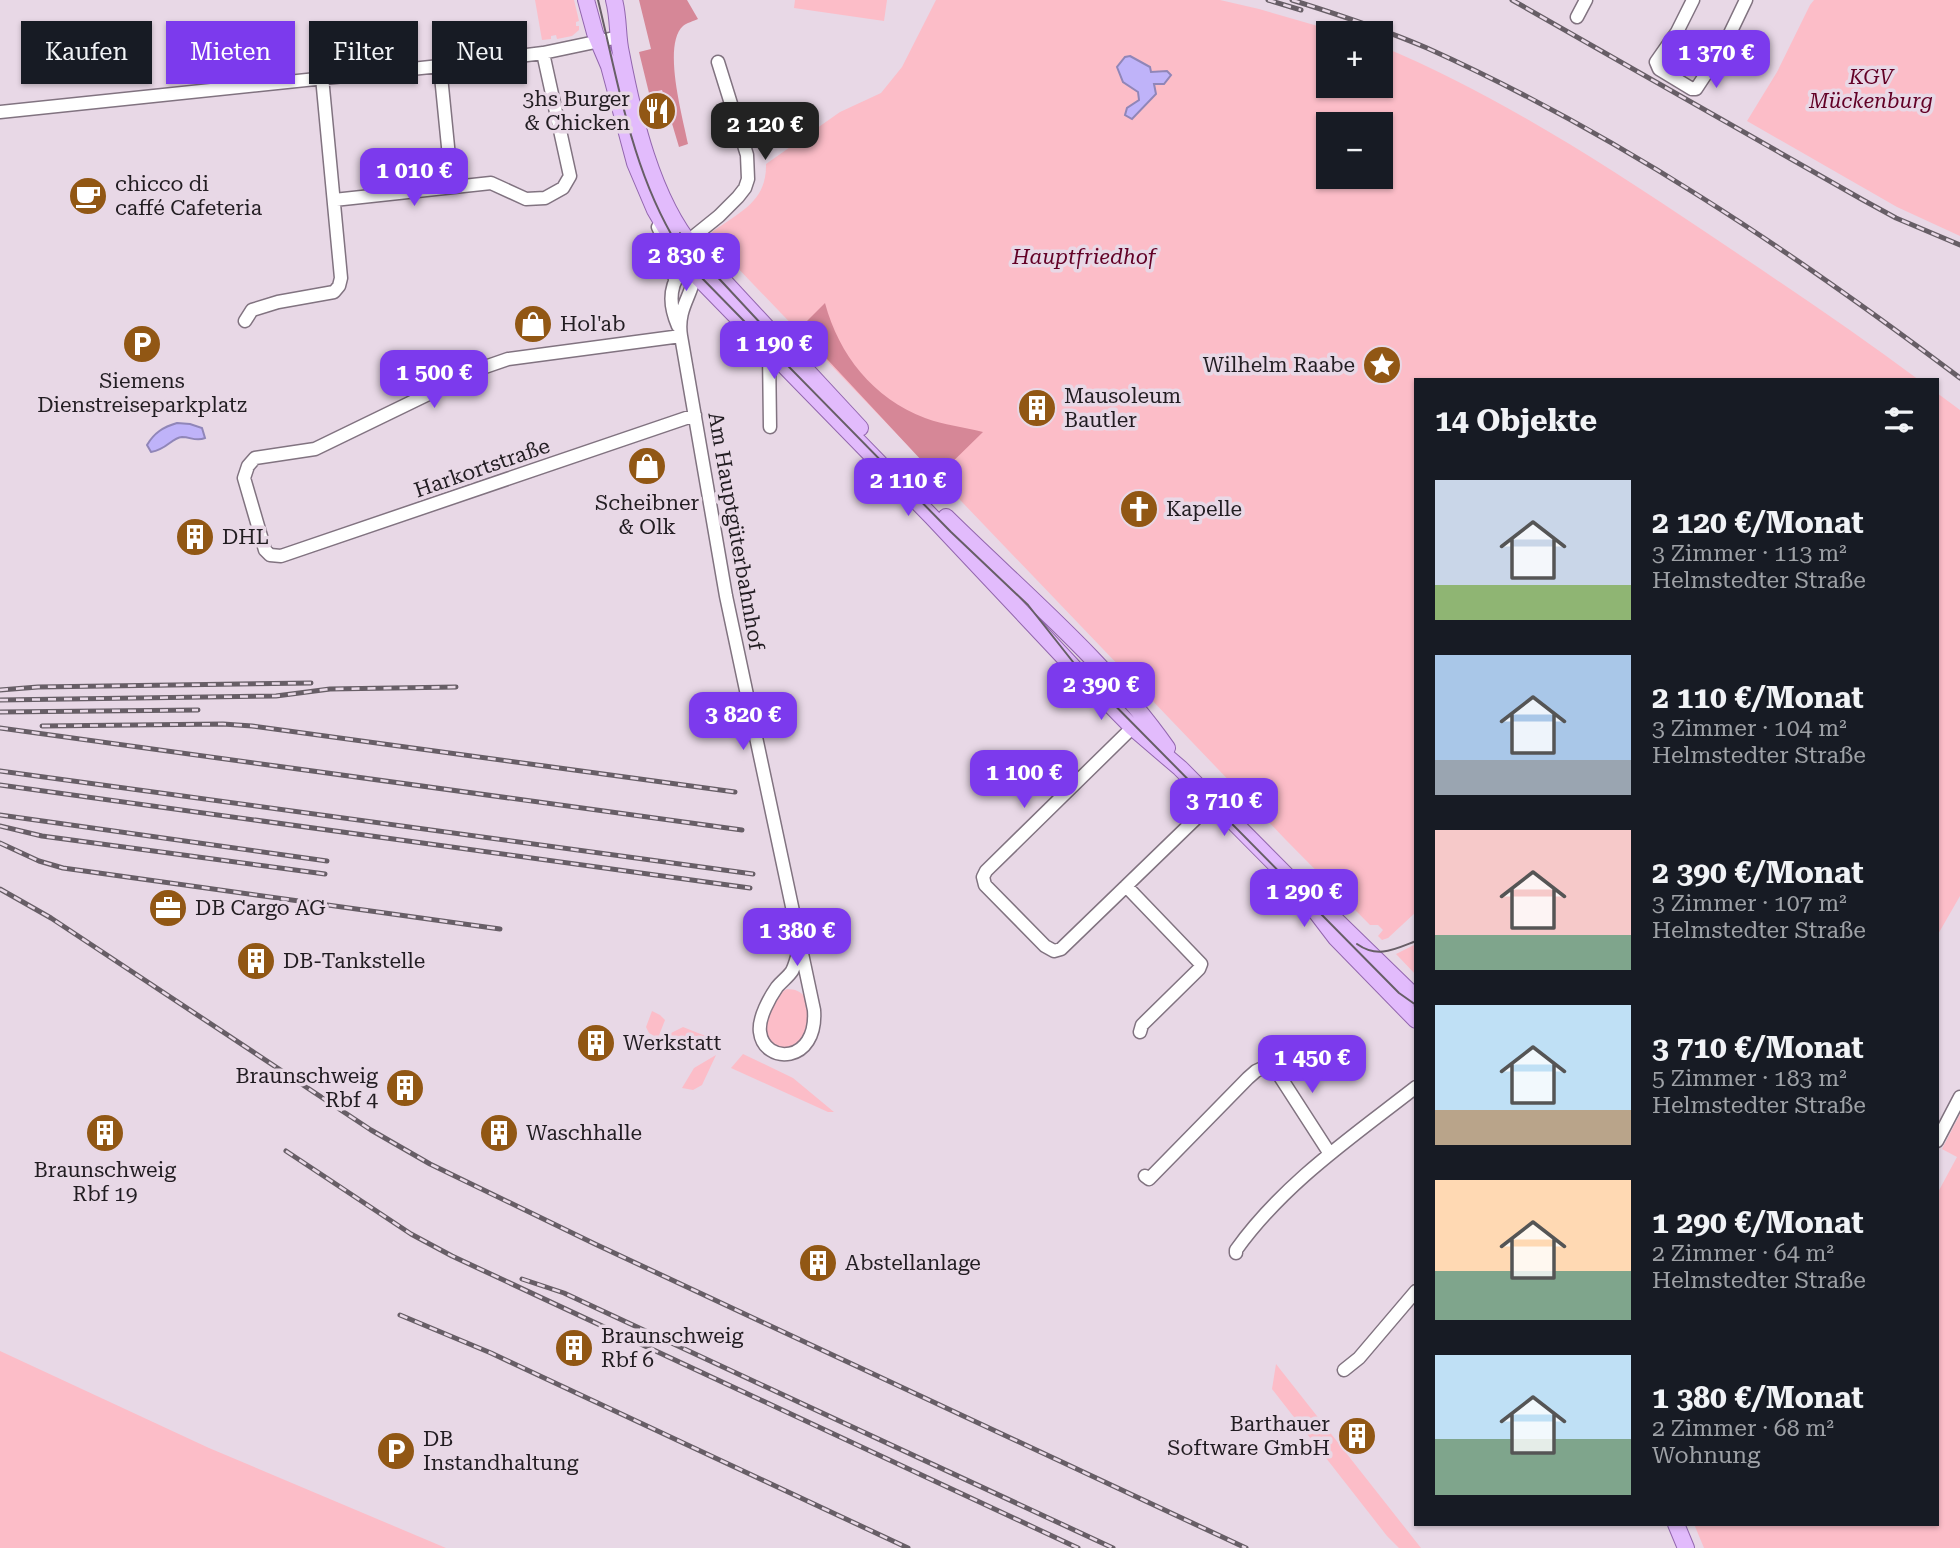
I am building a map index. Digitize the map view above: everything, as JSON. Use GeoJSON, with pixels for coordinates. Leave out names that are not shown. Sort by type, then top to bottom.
{"type":"FeatureCollection","features":[{"type":"Feature","properties":{"kind":"main road"},"geometry":{"type":"LineString","coordinates":[[586,0],[609,66],[632,153],[657,214],[694,271],[715,296],[943,528],[1052,645],[1138,722]]}},
{"type":"Feature","properties":{"kind":"main road"},"geometry":{"type":"LineString","coordinates":[[614,0],[624,68],[651,168],[670,211],[688,241],[772,330],[817,383],[941,513],[1066,632],[1138,722],[1294,883],[1336,938],[1414,1018]]}},
{"type":"Feature","properties":{"kind":"main road"},"geometry":{"type":"LineString","coordinates":[[1052,645],[1066,632]]}},
{"type":"Feature","properties":{"kind":"main road"},"geometry":{"type":"LineString","coordinates":[[1294,883],[1321,904],[1414,996]]}},
{"type":"Feature","properties":{"kind":"main road"},"geometry":{"type":"LineString","coordinates":[[1677,1526],[1686,1548]]}},
{"type":"Feature","properties":{"kind":"street"},"geometry":{"type":"LineString","coordinates":[[1577,17],[1586,0]]}},
{"type":"Feature","properties":{"kind":"street"},"geometry":{"type":"LineString","coordinates":[[1693,0],[1677,32],[1656,62],[1659,69],[1692,89],[1696,89],[1723,48],[1746,0]]}},
{"type":"Feature","properties":{"kind":"street"},"geometry":{"type":"LineString","coordinates":[[527,55],[619,37]]}},
{"type":"Feature","properties":{"kind":"street"},"geometry":{"type":"LineString","coordinates":[[334,200],[491,183],[526,199],[545,198],[563,188],[570,176],[542,53]]}},
{"type":"Feature","properties":{"kind":"street"},"geometry":{"type":"LineString","coordinates":[[657,214],[681,242],[688,241],[719,216],[745,188],[748,179],[747,155],[718,62]]}},
{"type":"Feature","properties":{"kind":"street"},"geometry":{"type":"LineString","coordinates":[[0,112],[309,78]]}},
{"type":"Feature","properties":{"kind":"street"},"geometry":{"type":"LineString","coordinates":[[245,321],[253,310],[278,302],[334,292],[339,286],[341,278],[323,84]]}},
{"type":"Feature","properties":{"kind":"street"},"geometry":{"type":"LineString","coordinates":[[442,84],[452,187]]}},
{"type":"Feature","properties":{"kind":"street","name":"Am Hauptgüterbahnhof"},"geometry":{"type":"LineString","coordinates":[[657,214],[658,227],[674,262],[675,283],[671,306],[680,333],[726,596],[812,1000],[815,1019],[809,1042],[797,1052],[781,1054],[766,1045],[760,1030],[762,1017],[774,992],[792,971],[800,945]]}},
{"type":"Feature","properties":{"kind":"street"},"geometry":{"type":"LineString","coordinates":[[688,241],[694,271]]}},
{"type":"Feature","properties":{"kind":"street"},"geometry":{"type":"LineString","coordinates":[[675,283],[680,273],[694,271],[734,291]]}},
{"type":"Feature","properties":{"kind":"street","name":"Am Hauptgüterbahnhof"},"geometry":{"type":"LineString","coordinates":[[680,333],[681,311],[694,271]]}},
{"type":"Feature","properties":{"kind":"street"},"geometry":{"type":"LineString","coordinates":[[686,300],[699,293],[715,296]]}},
{"type":"Feature","properties":{"kind":"street","name":"Harkortstraße"},"geometry":{"type":"LineString","coordinates":[[680,333],[508,359],[482,368],[315,449],[255,458],[244,472],[245,484],[265,550],[270,555],[281,556],[695,415]]}},
{"type":"Feature","properties":{"kind":"street"},"geometry":{"type":"LineString","coordinates":[[769,351],[770,427]]}},
{"type":"Feature","properties":{"kind":"street"},"geometry":{"type":"LineString","coordinates":[[1138,722],[986,871],[983,877],[985,885],[1045,946],[1061,950],[1214,801]]}},
{"type":"Feature","properties":{"kind":"street"},"geometry":{"type":"LineString","coordinates":[[1126,886],[1201,964],[1142,1025],[1140,1032]]}},
{"type":"Feature","properties":{"kind":"street"},"geometry":{"type":"LineString","coordinates":[[774,992],[783,985],[797,985],[808,992],[812,1000]]}},
{"type":"Feature","properties":{"kind":"street"},"geometry":{"type":"LineString","coordinates":[[1145,1177],[1149,1179],[1256,1070],[1267,1066],[1279,1075],[1330,1154]]}},
{"type":"Feature","properties":{"kind":"street"},"geometry":{"type":"LineString","coordinates":[[1236,1253],[1246,1236],[1270,1208],[1330,1154],[1414,1089]]}},
{"type":"Feature","properties":{"kind":"street"},"geometry":{"type":"LineString","coordinates":[[1939,1137],[1960,1097]]}},
{"type":"Feature","properties":{"kind":"street"},"geometry":{"type":"LineString","coordinates":[[1344,1370],[1359,1358],[1414,1294]]}},
{"type":"Feature","properties":{"kind":"green space"},"geometry":{"type":"Polygon","coordinates":[[[535,0],[574,0],[579,21],[576,26],[579,26],[579,30],[572,36],[557,39],[556,35],[542,40],[535,0]]]}},
{"type":"Feature","properties":{"kind":"green space"},"geometry":{"type":"Polygon","coordinates":[[[795,0],[887,0],[884,21],[794,8],[795,0]]]}},
{"type":"Feature","properties":{"kind":"green space","name":"Hauptfriedhof"},"geometry":{"type":"Polygon","coordinates":[[[936,0],[1220,0],[1259,9],[1316,25],[1316,98],[1393,98],[1393,51],[1424,65],[1507,107],[1626,180],[1813,304],[1916,378],[1414,378],[1414,914],[1388,938],[1382,940],[1378,936],[1383,930],[1378,925],[1370,925],[1285,839],[709,238],[712,232],[750,205],[762,188],[766,164],[840,112],[881,93],[902,67],[936,0]]]}},
{"type":"Feature","properties":{"kind":"green space","name":"KGV Mückenburg"},"geometry":{"type":"Polygon","coordinates":[[[1814,0],[1960,0],[1960,236],[1897,207],[1747,121],[1777,72],[1814,0]]]}},
{"type":"Feature","properties":{"kind":"green space"},"geometry":{"type":"Polygon","coordinates":[[[1939,394],[1960,410],[1960,896],[1939,933],[1939,394]]]}},
{"type":"Feature","properties":{"kind":"green space"},"geometry":{"type":"Polygon","coordinates":[[[1414,945],[1414,973],[1396,954],[1414,945]]]}},
{"type":"Feature","properties":{"kind":"green space"},"geometry":{"type":"Polygon","coordinates":[[[787,989],[803,995],[807,1001],[809,1018],[802,1043],[786,1049],[776,1048],[767,1034],[767,1023],[774,1002],[787,989]]]}},
{"type":"Feature","properties":{"kind":"green space"},"geometry":{"type":"Polygon","coordinates":[[[652,1011],[665,1020],[658,1038],[649,1033],[646,1027],[652,1011]]]}},
{"type":"Feature","properties":{"kind":"green space"},"geometry":{"type":"Polygon","coordinates":[[[683,1027],[708,1037],[707,1040],[714,1043],[717,1049],[690,1052],[665,1043],[671,1033],[683,1027]]]}},
{"type":"Feature","properties":{"kind":"green space"},"geometry":{"type":"Polygon","coordinates":[[[743,1054],[793,1078],[834,1112],[828,1112],[731,1068],[743,1054]]]}},
{"type":"Feature","properties":{"kind":"green space"},"geometry":{"type":"Polygon","coordinates":[[[716,1055],[702,1085],[693,1090],[682,1088],[694,1068],[716,1055]]]}},
{"type":"Feature","properties":{"kind":"green space"},"geometry":{"type":"Polygon","coordinates":[[[1960,1114],[1960,1548],[1704,1548],[1695,1526],[1939,1526],[1939,1190],[1957,1157],[1942,1149],[1960,1114]]]}},
{"type":"Feature","properties":{"kind":"green space"},"geometry":{"type":"Polygon","coordinates":[[[0,1351],[209,1448],[446,1548],[0,1548],[0,1351]]]}},
{"type":"Feature","properties":{"kind":"green space"},"geometry":{"type":"Polygon","coordinates":[[[1276,1364],[1421,1548],[1399,1548],[1387,1536],[1272,1389],[1276,1364]]]}},
{"type":"Feature","properties":{"kind":"shaded area"},"geometry":{"type":"Polygon","coordinates":[[[639,0],[687,0],[698,19],[683,26],[677,35],[674,49],[676,82],[688,144],[679,147],[662,90],[649,93],[639,52],[651,49],[639,0]]]}},
{"type":"Feature","properties":{"kind":"shaded area"},"geometry":{"type":"Polygon","coordinates":[[[1130,56],[1150,67],[1151,72],[1167,71],[1171,75],[1164,84],[1154,84],[1156,94],[1132,119],[1125,115],[1127,108],[1139,100],[1138,92],[1123,82],[1117,67],[1125,57],[1130,56]]]}},
{"type":"Feature","properties":{"kind":"shaded area"},"geometry":{"type":"Polygon","coordinates":[[[825,303],[839,340],[849,357],[874,387],[889,399],[925,418],[983,432],[937,477],[799,329],[825,303]]]}},
{"type":"Feature","properties":{"kind":"shaded area"},"geometry":{"type":"Polygon","coordinates":[[[177,423],[202,428],[205,438],[178,438],[151,452],[147,445],[153,437],[177,423]]]}},
{"type":"Feature","properties":{"kind":"tram line"},"geometry":{"type":"LineString","coordinates":[[598,0],[623,106],[644,175],[658,208],[695,271],[951,532],[1028,605],[1077,667],[1399,993],[1414,1004]]}},
{"type":"Feature","properties":{"kind":"tram line"},"geometry":{"type":"LineString","coordinates":[[680,233],[790,355]]}},
{"type":"Feature","properties":{"kind":"tram line"},"geometry":{"type":"LineString","coordinates":[[1357,944],[1379,952],[1414,942]]}},
{"type":"Feature","properties":{"kind":"railway"},"geometry":{"type":"LineString","coordinates":[[1268,0],[1301,10]]}},
{"type":"Feature","properties":{"kind":"railway"},"geometry":{"type":"LineString","coordinates":[[1292,0],[1394,34],[1427,48],[1498,82],[1636,157],[1833,285],[1960,378]]}},
{"type":"Feature","properties":{"kind":"railway"},"geometry":{"type":"LineString","coordinates":[[1512,0],[1863,200],[1896,218],[1960,245]]}},
{"type":"Feature","properties":{"kind":"railway"},"geometry":{"type":"LineString","coordinates":[[0,690],[38,687],[311,683]]}},
{"type":"Feature","properties":{"kind":"railway"},"geometry":{"type":"LineString","coordinates":[[0,700],[276,696],[330,689],[456,687]]}},
{"type":"Feature","properties":{"kind":"railway"},"geometry":{"type":"LineString","coordinates":[[0,712],[198,710]]}},
{"type":"Feature","properties":{"kind":"railway"},"geometry":{"type":"LineString","coordinates":[[42,726],[252,726],[735,792]]}},
{"type":"Feature","properties":{"kind":"railway"},"geometry":{"type":"LineString","coordinates":[[0,728],[742,830]]}},
{"type":"Feature","properties":{"kind":"railway"},"geometry":{"type":"LineString","coordinates":[[0,771],[753,874]]}},
{"type":"Feature","properties":{"kind":"railway"},"geometry":{"type":"LineString","coordinates":[[0,785],[750,888]]}},
{"type":"Feature","properties":{"kind":"railway"},"geometry":{"type":"LineString","coordinates":[[0,815],[327,861]]}},
{"type":"Feature","properties":{"kind":"railway"},"geometry":{"type":"LineString","coordinates":[[0,826],[42,836],[325,874]]}},
{"type":"Feature","properties":{"kind":"railway"},"geometry":{"type":"LineString","coordinates":[[0,843],[39,861],[63,868],[500,929]]}},
{"type":"Feature","properties":{"kind":"railway"},"geometry":{"type":"LineString","coordinates":[[0,889],[51,918],[371,1130],[430,1164],[595,1244],[1246,1548]]}},
{"type":"Feature","properties":{"kind":"railway"},"geometry":{"type":"LineString","coordinates":[[286,1151],[411,1234],[452,1256],[1078,1548]]}},
{"type":"Feature","properties":{"kind":"railway"},"geometry":{"type":"LineString","coordinates":[[522,1279],[564,1293],[1113,1548]]}},
{"type":"Feature","properties":{"kind":"railway"},"geometry":{"type":"LineString","coordinates":[[400,1315],[491,1353],[908,1548]]}},
{"type":"Feature","properties":{"kind":"place","name":"3hs Burger & Chicken"},"geometry":{"type":"Point","coordinates":[657,111]}},
{"type":"Feature","properties":{"kind":"place","name":"chicco di caffé Cafeteria"},"geometry":{"type":"Point","coordinates":[88,196]}},
{"type":"Feature","properties":{"kind":"place","name":"Hol'ab"},"geometry":{"type":"Point","coordinates":[533,324]}},
{"type":"Feature","properties":{"kind":"place","name":"Siemens Dienstreiseparkplatz"},"geometry":{"type":"Point","coordinates":[142,344]}},
{"type":"Feature","properties":{"kind":"place","name":"Wilhelm Raabe"},"geometry":{"type":"Point","coordinates":[1382,365]}},
{"type":"Feature","properties":{"kind":"place","name":"Mausoleum Bautler"},"geometry":{"type":"Point","coordinates":[1037,408]}},
{"type":"Feature","properties":{"kind":"place","name":"Scheibner & Olk"},"geometry":{"type":"Point","coordinates":[647,466]}},
{"type":"Feature","properties":{"kind":"place","name":"Kapelle"},"geometry":{"type":"Point","coordinates":[1139,509]}},
{"type":"Feature","properties":{"kind":"place","name":"DHL"},"geometry":{"type":"Point","coordinates":[195,537]}},
{"type":"Feature","properties":{"kind":"place","name":"DB Cargo AG"},"geometry":{"type":"Point","coordinates":[168,908]}},
{"type":"Feature","properties":{"kind":"place","name":"DB-Tankstelle"},"geometry":{"type":"Point","coordinates":[256,961]}},
{"type":"Feature","properties":{"kind":"place","name":"Werkstatt"},"geometry":{"type":"Point","coordinates":[596,1043]}},
{"type":"Feature","properties":{"kind":"place","name":"Braunschweig Rbf 4"},"geometry":{"type":"Point","coordinates":[405,1088]}},
{"type":"Feature","properties":{"kind":"place","name":"Braunschweig Rbf 19"},"geometry":{"type":"Point","coordinates":[105,1133]}},
{"type":"Feature","properties":{"kind":"place","name":"Waschhalle"},"geometry":{"type":"Point","coordinates":[499,1133]}},
{"type":"Feature","properties":{"kind":"place","name":"Abstellanlage"},"geometry":{"type":"Point","coordinates":[818,1263]}},
{"type":"Feature","properties":{"kind":"place","name":"Braunschweig Rbf 6"},"geometry":{"type":"Point","coordinates":[574,1348]}},
{"type":"Feature","properties":{"kind":"place","name":"Barthauer Software GmbH"},"geometry":{"type":"Point","coordinates":[1357,1436]}},
{"type":"Feature","properties":{"kind":"place","name":"DB Instandhaltung"},"geometry":{"type":"Point","coordinates":[396,1451]}}]}
